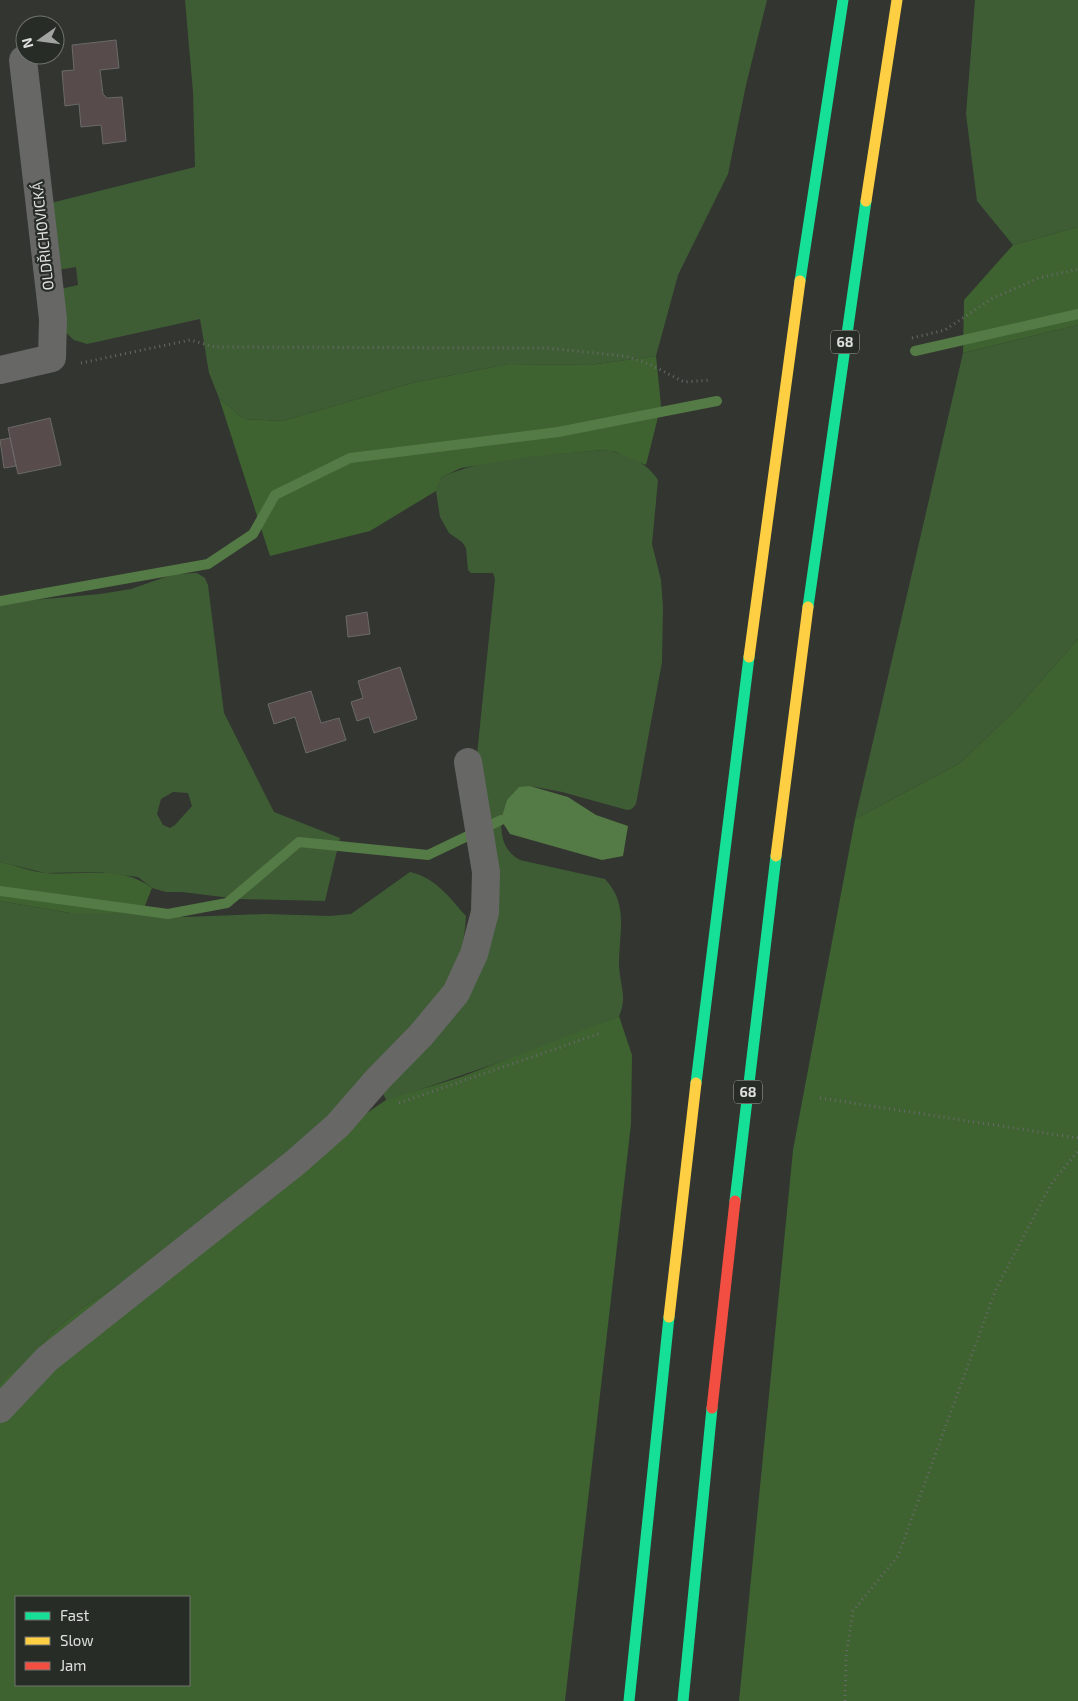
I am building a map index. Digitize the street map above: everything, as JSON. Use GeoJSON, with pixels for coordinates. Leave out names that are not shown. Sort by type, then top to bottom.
{"type":"FeatureCollection","features":[{"type":"Feature","properties":{"kind":"highway"},"geometry":{"type":"LineString","coordinates":[[629,1701],[651,1466],[721,867],[765,523],[842,0]]}},
{"type":"Feature","properties":{"kind":"highway","name":"68"},"geometry":{"type":"LineString","coordinates":[[683,1701],[704,1472],[773,871],[824,484],[897,0]]}},
{"type":"Feature","properties":{"kind":"street","name":"OLDŘICHOVICKÁ"},"geometry":{"type":"LineString","coordinates":[[24,65],[53,319],[52,358]]}},
{"type":"Feature","properties":{"kind":"street"},"geometry":{"type":"LineString","coordinates":[[0,370],[52,358]]}},
{"type":"Feature","properties":{"kind":"street"},"geometry":{"type":"LineString","coordinates":[[0,1410],[46,1359],[296,1162],[338,1125],[378,1079],[421,1035],[456,993],[474,954],[486,912],[486,872],[468,762]]}},
{"type":"Feature","properties":{"kind":"path"},"geometry":{"type":"LineString","coordinates":[[912,338],[945,330],[991,299],[1039,278],[1078,269]]}},
{"type":"Feature","properties":{"kind":"path"},"geometry":{"type":"LineString","coordinates":[[52,358],[76,365],[190,340],[215,347],[547,348],[624,356],[649,364],[684,382],[711,380]]}},
{"type":"Feature","properties":{"kind":"path"},"geometry":{"type":"LineString","coordinates":[[392,1106],[601,1032]]}},
{"type":"Feature","properties":{"kind":"path"},"geometry":{"type":"LineString","coordinates":[[820,1098],[1078,1138]]}},
{"type":"Feature","properties":{"kind":"path"},"geometry":{"type":"LineString","coordinates":[[845,1701],[846,1657],[853,1611],[898,1556],[996,1289],[1051,1184],[1078,1152]]}},
{"type":"Feature","properties":{"kind":"shaded area"},"geometry":{"type":"Polygon","coordinates":[[[185,0],[767,0],[746,85],[728,174],[678,275],[656,356],[589,365],[508,364],[412,383],[282,421],[244,419],[219,398],[209,373],[200,319],[87,344],[74,340],[65,332],[60,289],[78,285],[76,267],[57,270],[51,203],[195,167],[193,92],[185,0]]]}},
{"type":"Feature","properties":{"kind":"shaded area"},"geometry":{"type":"Polygon","coordinates":[[[975,0],[1078,0],[1078,227],[1013,245],[977,201],[966,114],[975,0]]]}},
{"type":"Feature","properties":{"kind":"shaded area"},"geometry":{"type":"Polygon","coordinates":[[[1078,227],[1078,325],[963,353],[964,300],[1013,245],[1078,227]]]}},
{"type":"Feature","properties":{"kind":"shaded area"},"geometry":{"type":"Polygon","coordinates":[[[1078,325],[1078,639],[1017,708],[960,763],[855,819],[963,353],[1078,325]]]}},
{"type":"Feature","properties":{"kind":"shaded area"},"geometry":{"type":"Polygon","coordinates":[[[656,356],[661,405],[646,465],[616,452],[603,450],[529,457],[461,468],[442,477],[436,491],[370,531],[270,556],[219,398],[244,419],[282,421],[412,383],[508,364],[589,365],[656,356]]]}},
{"type":"Feature","properties":{"kind":"shaded area"},"geometry":{"type":"Polygon","coordinates":[[[603,450],[619,453],[634,459],[653,473],[658,480],[652,544],[661,580],[663,607],[662,662],[636,804],[632,809],[627,810],[562,792],[530,786],[501,818],[501,825],[507,848],[520,860],[605,879],[612,889],[617,898],[621,919],[619,970],[623,996],[622,1009],[619,1016],[532,1051],[387,1101],[383,1094],[469,991],[476,764],[495,579],[493,573],[471,573],[468,570],[466,548],[462,542],[449,533],[440,517],[436,491],[442,477],[479,465],[521,458],[603,450]]]}},
{"type":"Feature","properties":{"kind":"shaded area"},"geometry":{"type":"Polygon","coordinates":[[[197,573],[205,578],[208,585],[224,713],[274,812],[340,838],[325,901],[239,899],[182,892],[166,892],[152,888],[138,877],[99,872],[45,873],[0,862],[0,603],[100,594],[131,589],[174,574],[197,573]],[[173,792],[161,799],[157,814],[163,825],[170,828],[175,825],[192,806],[188,793],[173,792]]]}},
{"type":"Feature","properties":{"kind":"shaded area"},"geometry":{"type":"Polygon","coordinates":[[[1078,639],[1078,1701],[739,1701],[793,1150],[855,819],[960,763],[1017,708],[1078,639]]]}},
{"type":"Feature","properties":{"kind":"shaded area"},"geometry":{"type":"Polygon","coordinates":[[[530,786],[568,797],[596,815],[628,826],[623,856],[602,860],[510,834],[501,820],[507,800],[519,787],[530,786]]]}},
{"type":"Feature","properties":{"kind":"shaded area"},"geometry":{"type":"Polygon","coordinates":[[[0,862],[46,873],[114,873],[140,881],[152,888],[142,913],[70,913],[0,901],[0,862]]]}},
{"type":"Feature","properties":{"kind":"shaded area"},"geometry":{"type":"Polygon","coordinates":[[[410,872],[435,884],[448,895],[466,916],[460,956],[444,993],[318,1129],[203,1230],[79,1310],[51,1333],[28,1363],[0,1384],[0,901],[70,913],[142,913],[185,917],[265,914],[330,916],[351,914],[410,872]]]}},
{"type":"Feature","properties":{"kind":"shaded area"},"geometry":{"type":"Polygon","coordinates":[[[619,1016],[632,1055],[631,1124],[565,1701],[0,1701],[0,1384],[10,1374],[28,1363],[51,1333],[79,1310],[203,1230],[240,1199],[386,1100],[461,1077],[619,1016]]]}},
{"type":"Feature","properties":{"kind":"building"},"geometry":{"type":"Polygon","coordinates":[[[116,40],[119,68],[100,70],[103,94],[107,98],[122,97],[126,141],[103,144],[101,125],[81,127],[79,104],[65,106],[62,71],[74,70],[72,45],[116,40]]]}},
{"type":"Feature","properties":{"kind":"building"},"geometry":{"type":"Polygon","coordinates":[[[50,418],[61,465],[18,474],[8,428],[50,418]]]}},
{"type":"Feature","properties":{"kind":"building"},"geometry":{"type":"Polygon","coordinates":[[[10,438],[16,466],[4,468],[0,440],[10,438]]]}},
{"type":"Feature","properties":{"kind":"building"},"geometry":{"type":"Polygon","coordinates":[[[367,612],[370,634],[348,637],[346,616],[367,612]]]}},
{"type":"Feature","properties":{"kind":"building"},"geometry":{"type":"Polygon","coordinates":[[[400,667],[417,719],[374,733],[369,717],[357,721],[351,702],[363,698],[358,681],[400,667]]]}},
{"type":"Feature","properties":{"kind":"building"},"geometry":{"type":"Polygon","coordinates":[[[311,691],[321,723],[339,718],[346,740],[306,753],[295,717],[274,724],[268,704],[311,691]]]}},
{"type":"Feature","properties":{"kind":"waterway"},"geometry":{"type":"LineString","coordinates":[[915,351],[1078,314]]}},
{"type":"Feature","properties":{"kind":"waterway"},"geometry":{"type":"LineString","coordinates":[[0,601],[208,564],[253,534],[275,495],[350,458],[558,432],[717,401]]}},
{"type":"Feature","properties":{"kind":"waterway"},"geometry":{"type":"LineString","coordinates":[[0,891],[168,914],[227,903],[299,842],[428,855],[501,820]]}},
{"type":"Feature","properties":{"kind":"traffic: fast"},"geometry":{"type":"LineString","coordinates":[[800,281],[843,0]]}},
{"type":"Feature","properties":{"kind":"traffic: fast"},"geometry":{"type":"LineString","coordinates":[[808,607],[866,201]]}},
{"type":"Feature","properties":{"kind":"traffic: fast"},"geometry":{"type":"LineString","coordinates":[[696,1083],[749,657]]}},
{"type":"Feature","properties":{"kind":"traffic: fast"},"geometry":{"type":"LineString","coordinates":[[735,1201],[776,856]]}},
{"type":"Feature","properties":{"kind":"traffic: fast"},"geometry":{"type":"LineString","coordinates":[[629,1701],[669,1317]]}},
{"type":"Feature","properties":{"kind":"traffic: fast"},"geometry":{"type":"LineString","coordinates":[[683,1701],[712,1408]]}},
{"type":"Feature","properties":{"kind":"traffic: slow"},"geometry":{"type":"LineString","coordinates":[[866,201],[897,0]]}},
{"type":"Feature","properties":{"kind":"traffic: slow"},"geometry":{"type":"LineString","coordinates":[[749,657],[800,281]]}},
{"type":"Feature","properties":{"kind":"traffic: slow"},"geometry":{"type":"LineString","coordinates":[[776,856],[808,607]]}},
{"type":"Feature","properties":{"kind":"traffic: slow"},"geometry":{"type":"LineString","coordinates":[[669,1317],[696,1083]]}},
{"type":"Feature","properties":{"kind":"traffic: jam"},"geometry":{"type":"LineString","coordinates":[[712,1408],[735,1201]]}}]}
